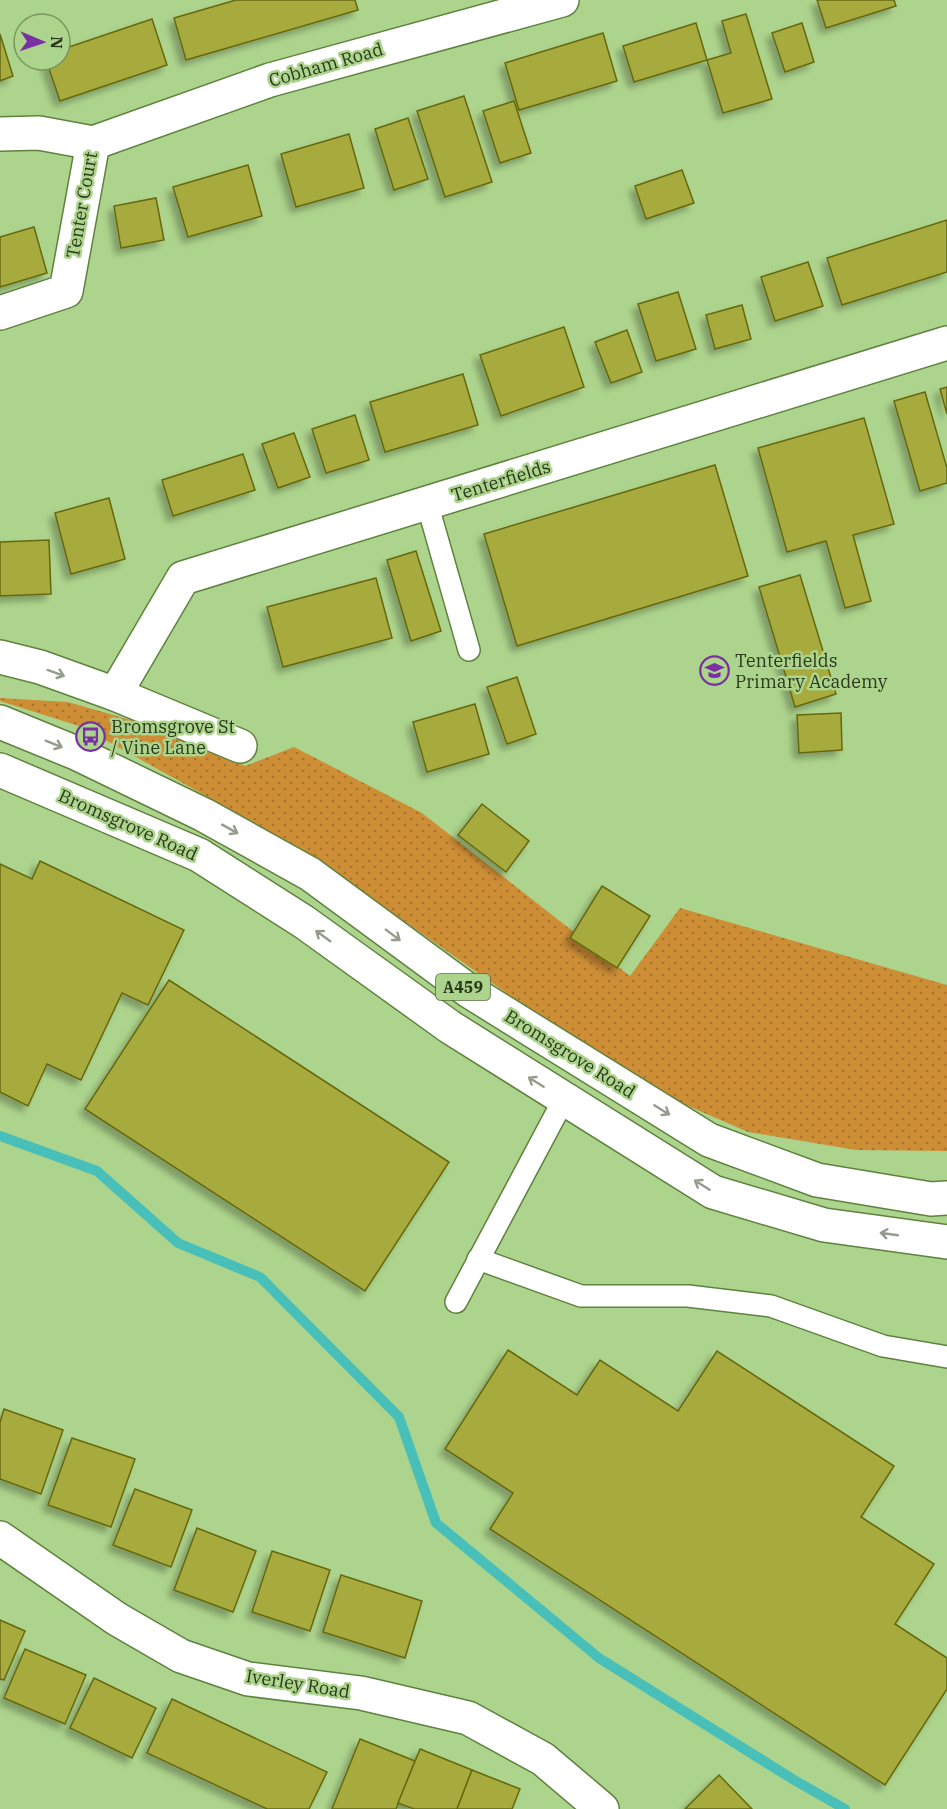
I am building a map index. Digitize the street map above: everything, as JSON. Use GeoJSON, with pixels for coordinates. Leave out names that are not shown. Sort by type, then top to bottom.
{"type":"FeatureCollection","features":[{"type":"Feature","properties":{"kind":"street","name":"Cobham Road"},"geometry":{"type":"LineString","coordinates":[[93,143],[270,80],[562,0]]}},
{"type":"Feature","properties":{"kind":"street","name":"Tenter Court"},"geometry":{"type":"LineString","coordinates":[[0,134],[39,133],[93,143],[66,291],[0,313]]}},
{"type":"Feature","properties":{"kind":"street","name":"Tenterfields"},"geometry":{"type":"LineString","coordinates":[[115,694],[183,578],[947,343]]}},
{"type":"Feature","properties":{"kind":"street"},"geometry":{"type":"LineString","coordinates":[[0,657],[40,667],[115,694],[240,746]]}},
{"type":"Feature","properties":{"kind":"street","name":"Bromsgrove Road"},"geometry":{"type":"LineString","coordinates":[[0,723],[76,753],[204,815],[310,874],[469,991],[710,1140],[817,1180],[931,1199],[947,1198]]}},
{"type":"Feature","properties":{"kind":"street","name":"Bromsgrove Road"},"geometry":{"type":"LineString","coordinates":[[0,770],[200,855],[304,922],[450,1028],[714,1192],[825,1225],[947,1242]]}},
{"type":"Feature","properties":{"kind":"street","name":"Iverley Road"},"geometry":{"type":"LineString","coordinates":[[0,1538],[117,1619],[181,1656],[248,1679],[361,1693],[468,1718],[543,1759],[602,1809]]}},
{"type":"Feature","properties":{"kind":"lane"},"geometry":{"type":"LineString","coordinates":[[427,503],[469,651]]}},
{"type":"Feature","properties":{"kind":"lane"},"geometry":{"type":"LineString","coordinates":[[456,1302],[564,1099]]}},
{"type":"Feature","properties":{"kind":"lane"},"geometry":{"type":"LineString","coordinates":[[478,1259],[581,1296],[688,1296],[771,1306],[883,1346],[947,1358]]}},
{"type":"Feature","properties":{"kind":"shaded area"},"geometry":{"type":"Polygon","coordinates":[[[0,698],[68,702],[155,727],[245,766],[294,747],[422,813],[630,976],[680,908],[947,985],[947,1151],[856,1150],[748,1132],[663,1095],[572,1039],[303,850],[82,727],[0,701],[0,698]]]}},
{"type":"Feature","properties":{"kind":"building"},"geometry":{"type":"Polygon","coordinates":[[[236,0],[355,0],[358,10],[186,60],[174,18],[236,0]]]}},
{"type":"Feature","properties":{"kind":"building"},"geometry":{"type":"Polygon","coordinates":[[[817,0],[894,0],[896,6],[826,28],[817,0]]]}},
{"type":"Feature","properties":{"kind":"building"},"geometry":{"type":"Polygon","coordinates":[[[746,14],[772,99],[723,113],[707,60],[731,53],[722,21],[746,14]]]}},
{"type":"Feature","properties":{"kind":"building"},"geometry":{"type":"Polygon","coordinates":[[[152,19],[167,65],[60,101],[50,72],[72,72],[72,46],[152,19]]]}},
{"type":"Feature","properties":{"kind":"building"},"geometry":{"type":"Polygon","coordinates":[[[696,23],[707,60],[634,82],[623,46],[696,23]]]}},
{"type":"Feature","properties":{"kind":"building"},"geometry":{"type":"Polygon","coordinates":[[[802,23],[814,62],[785,72],[772,33],[802,23]]]}},
{"type":"Feature","properties":{"kind":"building"},"geometry":{"type":"Polygon","coordinates":[[[603,33],[617,81],[519,110],[505,63],[603,33]]]}},
{"type":"Feature","properties":{"kind":"building"},"geometry":{"type":"Polygon","coordinates":[[[0,34],[13,76],[0,81],[0,34]]]}},
{"type":"Feature","properties":{"kind":"building"},"geometry":{"type":"Polygon","coordinates":[[[464,96],[492,182],[445,197],[417,111],[464,96]]]}},
{"type":"Feature","properties":{"kind":"building"},"geometry":{"type":"Polygon","coordinates":[[[514,101],[531,153],[500,163],[483,111],[514,101]]]}},
{"type":"Feature","properties":{"kind":"building"},"geometry":{"type":"Polygon","coordinates":[[[408,118],[428,179],[394,190],[375,129],[408,118]]]}},
{"type":"Feature","properties":{"kind":"building"},"geometry":{"type":"Polygon","coordinates":[[[349,134],[364,188],[296,207],[281,154],[349,134]]]}},
{"type":"Feature","properties":{"kind":"building"},"geometry":{"type":"Polygon","coordinates":[[[248,165],[262,216],[188,237],[173,187],[248,165]]]}},
{"type":"Feature","properties":{"kind":"building"},"geometry":{"type":"Polygon","coordinates":[[[682,170],[694,203],[646,219],[635,186],[682,170]]]}},
{"type":"Feature","properties":{"kind":"building"},"geometry":{"type":"Polygon","coordinates":[[[156,198],[164,240],[121,248],[114,206],[156,198]]]}},
{"type":"Feature","properties":{"kind":"building"},"geometry":{"type":"Polygon","coordinates":[[[947,220],[947,272],[842,305],[827,258],[947,220]]]}},
{"type":"Feature","properties":{"kind":"building"},"geometry":{"type":"Polygon","coordinates":[[[34,227],[47,273],[0,287],[0,237],[34,227]]]}},
{"type":"Feature","properties":{"kind":"building"},"geometry":{"type":"Polygon","coordinates":[[[808,262],[823,306],[775,321],[761,277],[808,262]]]}},
{"type":"Feature","properties":{"kind":"building"},"geometry":{"type":"Polygon","coordinates":[[[678,292],[696,349],[656,361],[638,304],[678,292]]]}},
{"type":"Feature","properties":{"kind":"building"},"geometry":{"type":"Polygon","coordinates":[[[742,305],[751,339],[715,349],[706,315],[742,305]]]}},
{"type":"Feature","properties":{"kind":"building"},"geometry":{"type":"Polygon","coordinates":[[[564,327],[584,387],[501,416],[480,355],[564,327]]]}},
{"type":"Feature","properties":{"kind":"building"},"geometry":{"type":"Polygon","coordinates":[[[627,330],[642,372],[611,383],[595,342],[627,330]]]}},
{"type":"Feature","properties":{"kind":"building"},"geometry":{"type":"Polygon","coordinates":[[[463,374],[478,425],[385,452],[370,402],[463,374]]]}},
{"type":"Feature","properties":{"kind":"building"},"geometry":{"type":"Polygon","coordinates":[[[947,387],[947,414],[940,389],[947,387]]]}},
{"type":"Feature","properties":{"kind":"building"},"geometry":{"type":"Polygon","coordinates":[[[925,392],[947,468],[947,483],[920,491],[894,401],[925,392]]]}},
{"type":"Feature","properties":{"kind":"building"},"geometry":{"type":"Polygon","coordinates":[[[355,415],[369,460],[326,473],[312,429],[355,415]]]}},
{"type":"Feature","properties":{"kind":"building"},"geometry":{"type":"Polygon","coordinates":[[[864,418],[894,524],[853,535],[871,601],[845,608],[826,541],[787,552],[758,448],[864,418]]]}},
{"type":"Feature","properties":{"kind":"building"},"geometry":{"type":"Polygon","coordinates":[[[294,433],[310,477],[278,488],[262,444],[294,433]]]}},
{"type":"Feature","properties":{"kind":"building"},"geometry":{"type":"Polygon","coordinates":[[[243,454],[255,490],[173,516],[162,480],[243,454]]]}},
{"type":"Feature","properties":{"kind":"building"},"geometry":{"type":"Polygon","coordinates":[[[715,465],[748,576],[517,646],[484,534],[715,465]]]}},
{"type":"Feature","properties":{"kind":"building"},"geometry":{"type":"Polygon","coordinates":[[[109,498],[125,559],[71,574],[55,513],[109,498]]]}},
{"type":"Feature","properties":{"kind":"building"},"geometry":{"type":"Polygon","coordinates":[[[49,540],[51,594],[0,596],[0,542],[49,540]]]}},
{"type":"Feature","properties":{"kind":"building"},"geometry":{"type":"Polygon","coordinates":[[[416,551],[441,631],[411,641],[387,560],[416,551]]]}},
{"type":"Feature","properties":{"kind":"building"},"geometry":{"type":"Polygon","coordinates":[[[800,575],[836,694],[795,707],[759,587],[800,575]]]}},
{"type":"Feature","properties":{"kind":"building"},"geometry":{"type":"Polygon","coordinates":[[[376,578],[392,638],[283,667],[267,607],[376,578]]]}},
{"type":"Feature","properties":{"kind":"building"},"geometry":{"type":"Polygon","coordinates":[[[517,677],[536,734],[507,744],[487,687],[517,677]]]}},
{"type":"Feature","properties":{"kind":"building"},"geometry":{"type":"Polygon","coordinates":[[[475,704],[489,754],[427,772],[413,722],[475,704]]]}},
{"type":"Feature","properties":{"kind":"building"},"geometry":{"type":"Polygon","coordinates":[[[841,713],[842,750],[799,753],[797,715],[841,713]]]}},
{"type":"Feature","properties":{"kind":"building"},"geometry":{"type":"Polygon","coordinates":[[[482,804],[529,841],[506,872],[458,835],[482,804]]]}},
{"type":"Feature","properties":{"kind":"building"},"geometry":{"type":"Polygon","coordinates":[[[40,861],[184,930],[148,1005],[122,993],[81,1080],[47,1064],[28,1106],[0,1092],[0,864],[32,879],[40,861]]]}},
{"type":"Feature","properties":{"kind":"building"},"geometry":{"type":"Polygon","coordinates":[[[602,886],[650,916],[617,968],[570,938],[602,886]]]}},
{"type":"Feature","properties":{"kind":"building"},"geometry":{"type":"Polygon","coordinates":[[[169,980],[449,1162],[365,1291],[85,1109],[169,980]]]}},
{"type":"Feature","properties":{"kind":"building"},"geometry":{"type":"Polygon","coordinates":[[[508,1350],[577,1395],[600,1360],[678,1411],[717,1351],[894,1466],[861,1517],[934,1564],[895,1624],[947,1658],[947,1689],[885,1785],[490,1529],[513,1493],[445,1449],[508,1350]]]}},
{"type":"Feature","properties":{"kind":"building"},"geometry":{"type":"Polygon","coordinates":[[[4,1409],[63,1430],[41,1494],[0,1479],[0,1422],[4,1409]]]}},
{"type":"Feature","properties":{"kind":"building"},"geometry":{"type":"Polygon","coordinates":[[[72,1438],[135,1459],[111,1527],[48,1505],[72,1438]]]}},
{"type":"Feature","properties":{"kind":"building"},"geometry":{"type":"Polygon","coordinates":[[[135,1489],[192,1510],[171,1567],[113,1545],[135,1489]]]}},
{"type":"Feature","properties":{"kind":"building"},"geometry":{"type":"Polygon","coordinates":[[[197,1528],[256,1551],[233,1612],[174,1590],[197,1528]]]}},
{"type":"Feature","properties":{"kind":"building"},"geometry":{"type":"Polygon","coordinates":[[[272,1551],[330,1570],[310,1631],[252,1612],[272,1551]]]}},
{"type":"Feature","properties":{"kind":"building"},"geometry":{"type":"Polygon","coordinates":[[[341,1575],[422,1601],[405,1658],[323,1632],[341,1575]]]}},
{"type":"Feature","properties":{"kind":"building"},"geometry":{"type":"Polygon","coordinates":[[[0,1620],[25,1631],[4,1680],[0,1679],[0,1620]]]}},
{"type":"Feature","properties":{"kind":"building"},"geometry":{"type":"Polygon","coordinates":[[[25,1649],[86,1675],[65,1724],[4,1698],[25,1649]]]}},
{"type":"Feature","properties":{"kind":"building"},"geometry":{"type":"Polygon","coordinates":[[[94,1678],[156,1708],[132,1758],[70,1728],[94,1678]]]}},
{"type":"Feature","properties":{"kind":"building"},"geometry":{"type":"Polygon","coordinates":[[[172,1699],[327,1772],[309,1809],[267,1809],[147,1753],[172,1699]]]}},
{"type":"Feature","properties":{"kind":"building"},"geometry":{"type":"Polygon","coordinates":[[[360,1739],[415,1761],[396,1809],[332,1809],[360,1739]]]}},
{"type":"Feature","properties":{"kind":"building"},"geometry":{"type":"Polygon","coordinates":[[[420,1749],[472,1770],[457,1809],[414,1809],[398,1803],[420,1749]]]}},
{"type":"Feature","properties":{"kind":"building"},"geometry":{"type":"Polygon","coordinates":[[[472,1770],[520,1789],[512,1809],[457,1809],[472,1770]]]}},
{"type":"Feature","properties":{"kind":"building"},"geometry":{"type":"Polygon","coordinates":[[[719,1775],[752,1809],[685,1809],[719,1775]]]}},
{"type":"Feature","properties":{"kind":"waterway"},"geometry":{"type":"LineString","coordinates":[[0,1136],[97,1171],[178,1243],[260,1277],[399,1417],[436,1523],[599,1658],[794,1780],[845,1809]]}},
{"type":"Feature","properties":{"kind":"place","name":"Tenterfields Primary Academy"},"geometry":{"type":"Point","coordinates":[714,671]}},
{"type":"Feature","properties":{"kind":"place","name":"Bromsgrove St / Vine Lane"},"geometry":{"type":"Point","coordinates":[90,737]}}]}
